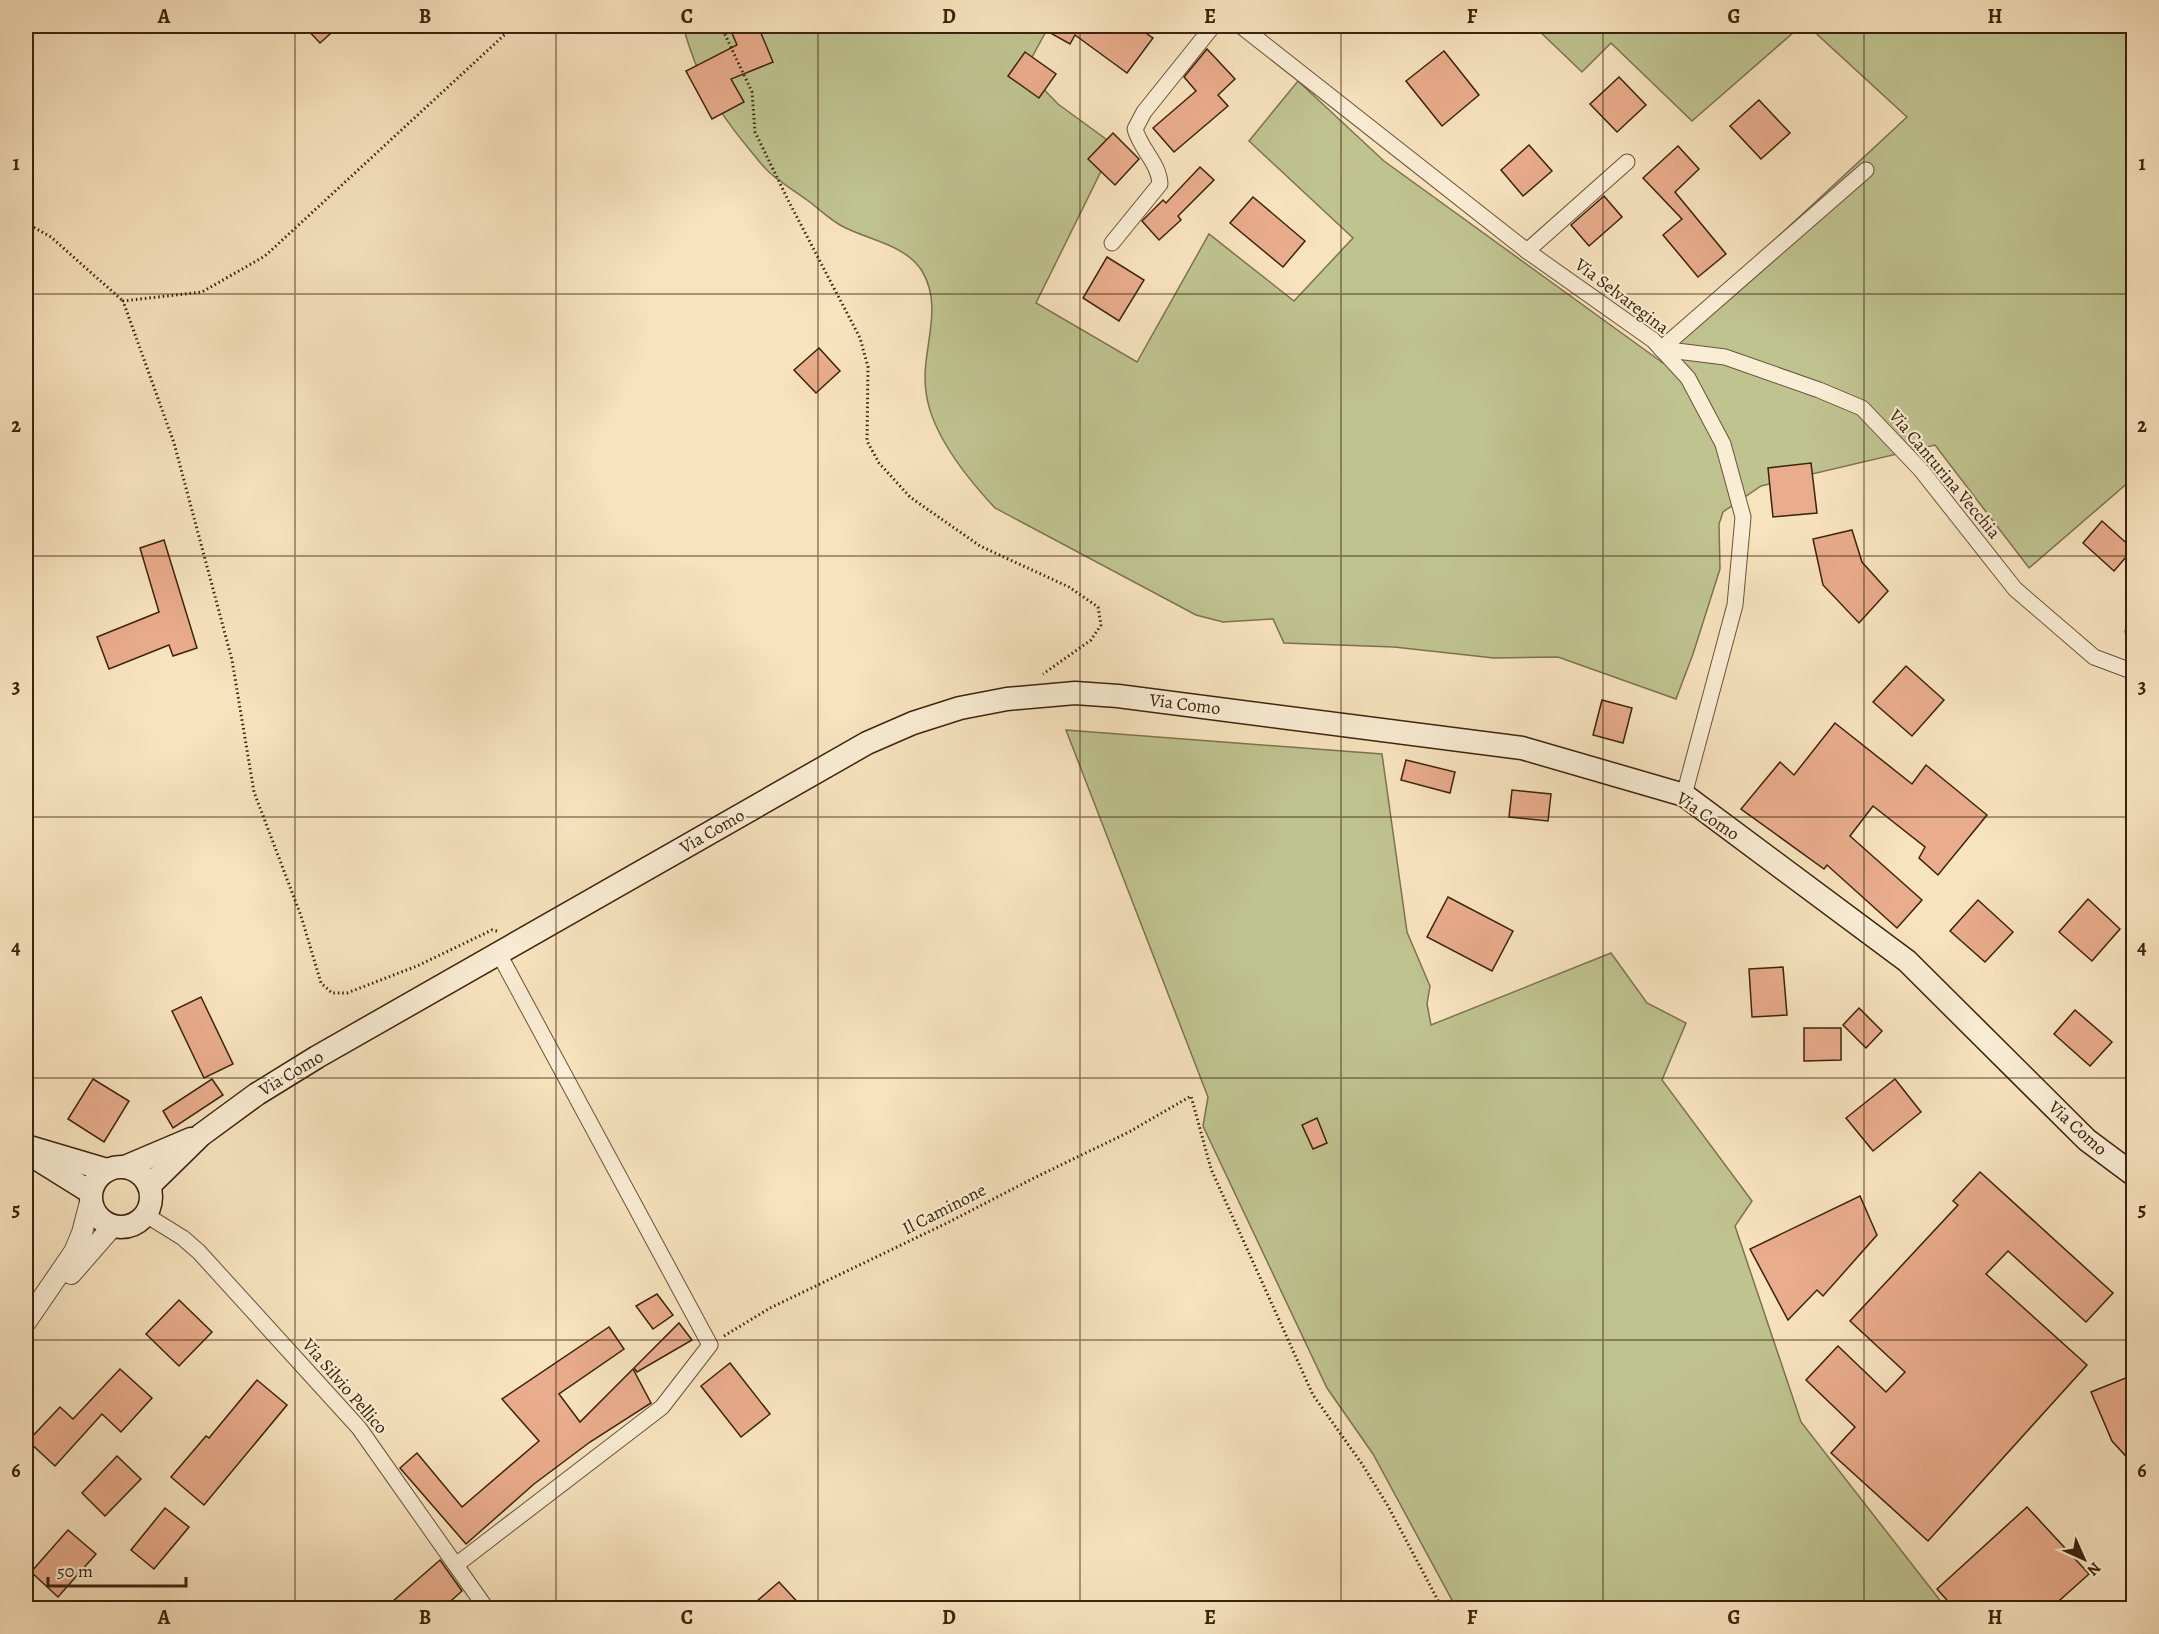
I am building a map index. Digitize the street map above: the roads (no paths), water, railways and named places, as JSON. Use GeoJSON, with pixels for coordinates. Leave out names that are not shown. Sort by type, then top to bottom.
{"type":"FeatureCollection","features":[{"type":"Feature","properties":{"kind":"main road","name":"Via Como"},"geometry":{"type":"LineString","coordinates":[[150,1186],[201,1135],[257,1094],[317,1057],[867,743],[913,723],[960,708],[1038,695],[1075,693],[1118,696],[1522,748],[1684,795],[1907,961],[2087,1140],[2133,1175]]}},
{"type":"Feature","properties":{"kind":"main road","name":"Via Como"},"geometry":{"type":"LineString","coordinates":[[116,1168],[201,1135]]}},
{"type":"Feature","properties":{"kind":"main road"},"geometry":{"type":"LineString","coordinates":[[26,1146],[140,1174],[150,1186],[152,1200],[146,1215],[136,1224],[123,1228],[112,1227],[97,1217],[90,1197],[26,1151]]}},
{"type":"Feature","properties":{"kind":"main road"},"geometry":{"type":"LineString","coordinates":[[90,1197],[96,1179],[116,1168]]}},
{"type":"Feature","properties":{"kind":"street"},"geometry":{"type":"LineString","coordinates":[[1112,243],[1160,184],[1160,171],[1139,142],[1135,129],[1144,112],[1213,26]]}},
{"type":"Feature","properties":{"kind":"street","name":"Via Selvaregina"},"geometry":{"type":"LineString","coordinates":[[1241,26],[1527,251],[1653,340],[1688,378],[1723,444],[1743,517],[1735,605],[1684,795]]}},
{"type":"Feature","properties":{"kind":"street"},"geometry":{"type":"LineString","coordinates":[[1527,251],[1627,162]]}},
{"type":"Feature","properties":{"kind":"street"},"geometry":{"type":"LineString","coordinates":[[1661,349],[1866,170]]}},
{"type":"Feature","properties":{"kind":"street","name":"Via Canturina Vecchia"},"geometry":{"type":"LineString","coordinates":[[1661,349],[1725,357],[1819,390],[1862,408],[1921,470],[2015,589],[2094,657],[2133,672]]}},
{"type":"Feature","properties":{"kind":"street"},"geometry":{"type":"LineString","coordinates":[[456,1565],[662,1407],[710,1345],[499,954]]}},
{"type":"Feature","properties":{"kind":"street"},"geometry":{"type":"LineString","coordinates":[[26,1324],[74,1252],[90,1197]]}},
{"type":"Feature","properties":{"kind":"street","name":"Via Silvio Pellico"},"geometry":{"type":"LineString","coordinates":[[146,1215],[183,1238],[199,1252],[359,1428],[486,1608]]}},
{"type":"Feature","properties":{"kind":"street"},"geometry":{"type":"LineString","coordinates":[[26,1324],[112,1227]]}}]}
